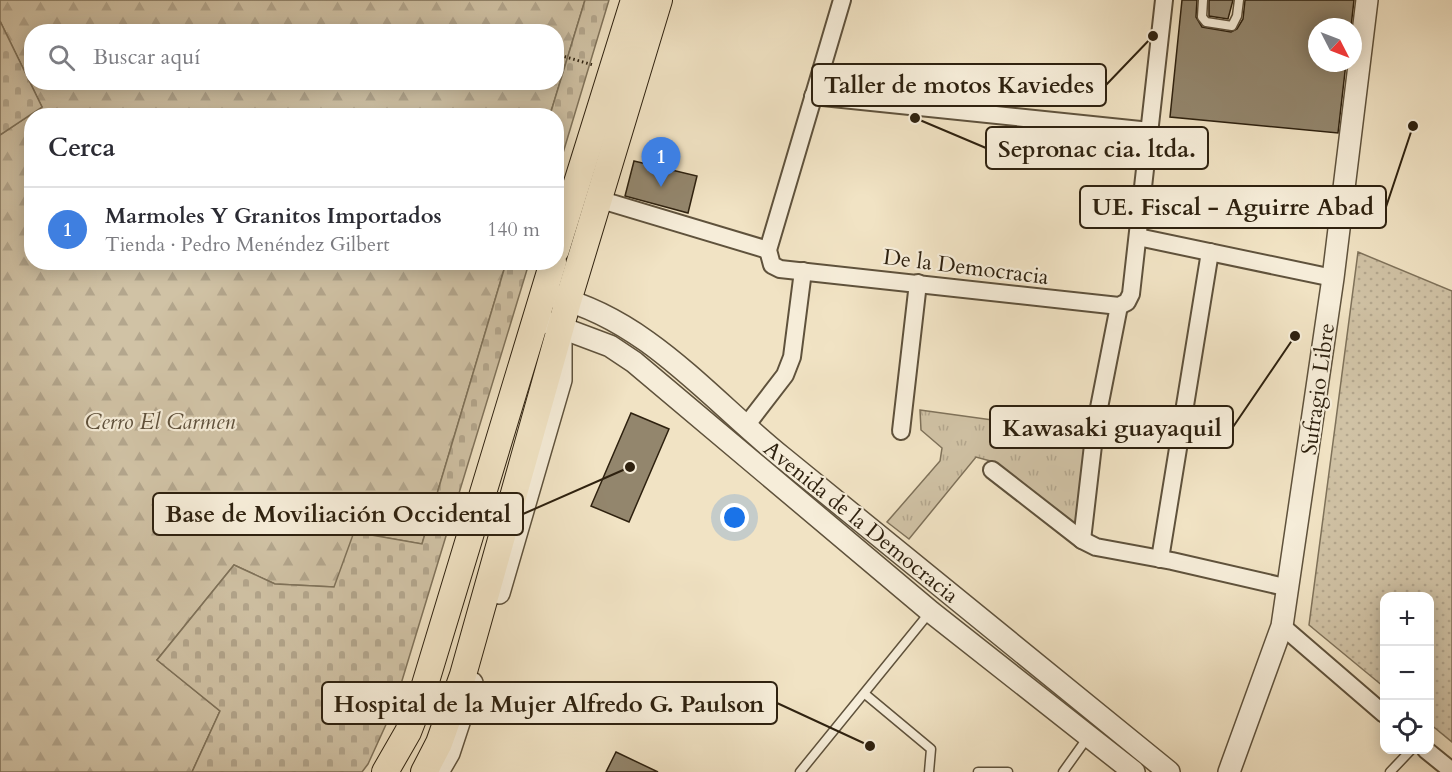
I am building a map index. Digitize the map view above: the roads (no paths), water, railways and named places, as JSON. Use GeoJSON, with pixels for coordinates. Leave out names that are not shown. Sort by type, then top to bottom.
{"type":"FeatureCollection","features":[{"type":"Feature","properties":{"kind":"main road"},"geometry":{"type":"LineString","coordinates":[[564,224],[634,0]]}},
{"type":"Feature","properties":{"kind":"main road"},"geometry":{"type":"LineString","coordinates":[[435,771],[439,743],[463,675],[568,301],[659,0]]}},
{"type":"Feature","properties":{"kind":"main road"},"geometry":{"type":"LineString","coordinates":[[385,772],[408,732],[420,701],[550,270]]}},
{"type":"Feature","properties":{"kind":"street"},"geometry":{"type":"LineString","coordinates":[[598,199],[768,250],[842,0]]}},
{"type":"Feature","properties":{"kind":"street"},"geometry":{"type":"LineString","coordinates":[[1082,540],[1095,428],[1119,306],[1127,302],[1131,294],[1164,0]]}},
{"type":"Feature","properties":{"kind":"street","name":"Sufragio Libre"},"geometry":{"type":"LineString","coordinates":[[1228,771],[1282,626],[1289,588],[1333,279],[1367,0]]}},
{"type":"Feature","properties":{"kind":"street"},"geometry":{"type":"LineString","coordinates":[[813,96],[1150,131]]}},
{"type":"Feature","properties":{"kind":"street"},"geometry":{"type":"LineString","coordinates":[[1138,237],[1333,279]]}},
{"type":"Feature","properties":{"kind":"street","name":"De la Democracia"},"geometry":{"type":"LineString","coordinates":[[768,250],[769,261],[776,267],[1119,306]]}},
{"type":"Feature","properties":{"kind":"street"},"geometry":{"type":"LineString","coordinates":[[1160,559],[1210,252]]}},
{"type":"Feature","properties":{"kind":"street"},"geometry":{"type":"LineString","coordinates":[[745,427],[771,395],[789,366],[803,271]]}},
{"type":"Feature","properties":{"kind":"street"},"geometry":{"type":"LineString","coordinates":[[902,431],[918,283]]}},
{"type":"Feature","properties":{"kind":"street","name":"Avenida de la Democracia"},"geometry":{"type":"LineString","coordinates":[[542,294],[602,312],[652,344],[745,427],[1169,772]]}},
{"type":"Feature","properties":{"kind":"street","name":"Avenida de la Democracia"},"geometry":{"type":"LineString","coordinates":[[535,319],[610,346],[634,362],[931,612],[1134,772]]}},
{"type":"Feature","properties":{"kind":"street"},"geometry":{"type":"LineString","coordinates":[[1002,416],[1095,428]]}},
{"type":"Feature","properties":{"kind":"street"},"geometry":{"type":"LineString","coordinates":[[992,470],[1082,540],[1096,547],[1289,588]]}},
{"type":"Feature","properties":{"kind":"street"},"geometry":{"type":"LineString","coordinates":[[1282,626],[1380,711]]}},
{"type":"Feature","properties":{"kind":"street"},"geometry":{"type":"LineString","coordinates":[[1431,754],[1452,771]]}},
{"type":"Feature","properties":{"kind":"lane"},"geometry":{"type":"LineString","coordinates":[[1203,0],[1202,17],[1206,22],[1232,26],[1237,16],[1239,0]]}},
{"type":"Feature","properties":{"kind":"lane"},"geometry":{"type":"LineString","coordinates":[[800,772],[931,612]]}},
{"type":"Feature","properties":{"kind":"lane"},"geometry":{"type":"LineString","coordinates":[[865,694],[931,749],[930,772]]}},
{"type":"Feature","properties":{"kind":"lane"},"geometry":{"type":"LineString","coordinates":[[1063,772],[1073,761],[1088,736]]}},
{"type":"Feature","properties":{"kind":"lane"},"geometry":{"type":"LineString","coordinates":[[1390,772],[1406,754]]}},
{"type":"Feature","properties":{"kind":"lane"},"geometry":{"type":"LineString","coordinates":[[978,772],[988,770],[1008,772]]}},
{"type":"Feature","properties":{"kind":"place","name":"Taller de motos Kaviedes"},"geometry":{"type":"Point","coordinates":[1153,36]}},
{"type":"Feature","properties":{"kind":"place","name":"Sepronac cia. ltda."},"geometry":{"type":"Point","coordinates":[915,118]}},
{"type":"Feature","properties":{"kind":"place","name":"UE. Fiscal - Aguirre Abad"},"geometry":{"type":"Point","coordinates":[1413,126]}},
{"type":"Feature","properties":{"kind":"place","name":"Marmoles Y Granitos Importados"},"geometry":{"type":"Point","coordinates":[661,187]}},
{"type":"Feature","properties":{"kind":"place","name":"Kawasaki guayaquil"},"geometry":{"type":"Point","coordinates":[1295,336]}},
{"type":"Feature","properties":{"kind":"place","name":"Base de Moviliación Occidental"},"geometry":{"type":"Point","coordinates":[630,467]}},
{"type":"Feature","properties":{"kind":"place","name":"Hospital de la Mujer Alfredo G. Paulson"},"geometry":{"type":"Point","coordinates":[870,746]}},
{"type":"Feature","properties":{"kind":"park label","name":"Cerro El Carmen"},"geometry":{"type":"Point","coordinates":[160,422]}}]}
